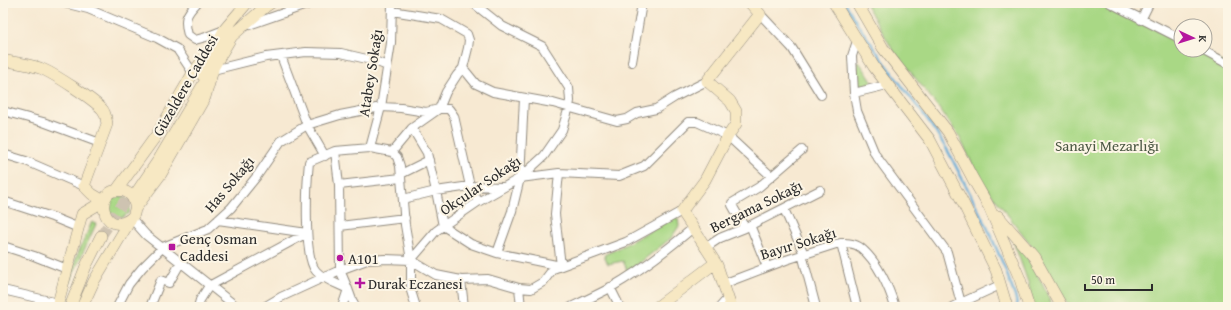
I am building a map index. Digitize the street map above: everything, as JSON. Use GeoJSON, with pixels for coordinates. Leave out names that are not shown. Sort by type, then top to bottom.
{"type":"FeatureCollection","features":[{"type":"Feature","properties":{"kind":"main road","name":"Güzeldere Caddesi"},"geometry":{"type":"LineString","coordinates":[[247,3],[224,30],[198,84],[134,192],[159,159],[232,36],[265,6],[271,3]]}},
{"type":"Feature","properties":{"kind":"main road"},"geometry":{"type":"LineString","coordinates":[[730,303],[717,265],[682,211],[705,180],[736,124],[736,111],[730,101],[707,81],[760,14],[750,3]]}},
{"type":"Feature","properties":{"kind":"main road"},"geometry":{"type":"LineString","coordinates":[[834,3],[874,67],[930,140],[996,270],[1007,307]]}},
{"type":"Feature","properties":{"kind":"main road"},"geometry":{"type":"LineString","coordinates":[[856,3],[884,48],[948,132],[972,179],[990,207],[1034,257],[1062,307]]}},
{"type":"Feature","properties":{"kind":"main road"},"geometry":{"type":"LineString","coordinates":[[58,305],[82,214],[104,201],[111,193],[116,191],[158,133],[193,73],[202,60],[217,44]]}},
{"type":"Feature","properties":{"kind":"main road"},"geometry":{"type":"LineString","coordinates":[[3,60],[44,70],[71,86],[104,110],[107,124],[84,186],[92,194],[104,201]]}},
{"type":"Feature","properties":{"kind":"main road"},"geometry":{"type":"LineString","coordinates":[[82,307],[94,281],[133,214],[162,174],[205,97],[213,70]]}},
{"type":"Feature","properties":{"kind":"main road"},"geometry":{"type":"LineString","coordinates":[[104,201],[104,212],[111,221],[121,223],[133,214],[134,199],[126,192],[116,191]]}},
{"type":"Feature","properties":{"kind":"main road"},"geometry":{"type":"LineString","coordinates":[[990,207],[1020,279],[1029,307]]}},
{"type":"Feature","properties":{"kind":"main road"},"geometry":{"type":"LineString","coordinates":[[70,307],[86,266],[104,238],[76,307]]}},
{"type":"Feature","properties":{"kind":"main road"},"geometry":{"type":"LineString","coordinates":[[657,307],[715,263]]}},
{"type":"Feature","properties":{"kind":"street"},"geometry":{"type":"LineString","coordinates":[[64,3],[88,9],[156,38],[177,49],[193,73]]}},
{"type":"Feature","properties":{"kind":"street"},"geometry":{"type":"LineString","coordinates":[[197,3],[185,17],[185,25],[188,35],[195,40],[224,30]]}},
{"type":"Feature","properties":{"kind":"street"},"geometry":{"type":"LineString","coordinates":[[241,27],[312,3]]}},
{"type":"Feature","properties":{"kind":"street","name":"Okçular Sokağı"},"geometry":{"type":"LineString","coordinates":[[411,260],[443,226],[478,202],[520,178],[544,156],[562,130],[569,107],[569,88],[542,46],[502,26],[473,3]]}},
{"type":"Feature","properties":{"kind":"street"},"geometry":{"type":"LineString","coordinates":[[632,62],[642,3]]}},
{"type":"Feature","properties":{"kind":"street"},"geometry":{"type":"LineString","coordinates":[[1110,3],[1173,35]]}},
{"type":"Feature","properties":{"kind":"street"},"geometry":{"type":"LineString","coordinates":[[1141,20],[1149,4]]}},
{"type":"Feature","properties":{"kind":"street"},"geometry":{"type":"LineString","coordinates":[[392,7],[441,18],[467,34],[468,40],[463,68],[450,86],[438,109],[412,128],[392,152]]}},
{"type":"Feature","properties":{"kind":"street","name":"Atabey Sokağı"},"geometry":{"type":"LineString","coordinates":[[368,148],[381,107],[392,43],[392,7]]}},
{"type":"Feature","properties":{"kind":"street"},"geometry":{"type":"LineString","coordinates":[[760,14],[792,48],[821,95]]}},
{"type":"Feature","properties":{"kind":"street"},"geometry":{"type":"LineString","coordinates":[[857,40],[852,56],[854,93],[857,111],[875,154],[947,252],[961,303]]}},
{"type":"Feature","properties":{"kind":"street"},"geometry":{"type":"LineString","coordinates":[[213,70],[266,57],[306,52],[341,53],[375,61],[387,66]]}},
{"type":"Feature","properties":{"kind":"street"},"geometry":{"type":"LineString","coordinates":[[281,56],[307,125],[325,156]]}},
{"type":"Feature","properties":{"kind":"street"},"geometry":{"type":"LineString","coordinates":[[1213,56],[1228,64]]}},
{"type":"Feature","properties":{"kind":"street"},"geometry":{"type":"LineString","coordinates":[[463,68],[476,84],[493,92],[569,107],[617,121],[627,119],[637,113],[656,109],[675,97],[707,81]]}},
{"type":"Feature","properties":{"kind":"street"},"geometry":{"type":"LineString","coordinates":[[854,93],[887,85]]}},
{"type":"Feature","properties":{"kind":"street"},"geometry":{"type":"LineString","coordinates":[[497,252],[512,211],[520,178],[524,98]]}},
{"type":"Feature","properties":{"kind":"street","name":"Has Sokağı"},"geometry":{"type":"LineString","coordinates":[[163,247],[208,229],[231,208],[257,176],[281,141],[307,125],[340,115],[381,107],[401,108],[426,112],[438,109]]}},
{"type":"Feature","properties":{"kind":"street"},"geometry":{"type":"LineString","coordinates":[[438,109],[449,108],[454,116],[470,186],[478,202]]}},
{"type":"Feature","properties":{"kind":"street"},"geometry":{"type":"LineString","coordinates":[[3,111],[44,122],[100,142]]}},
{"type":"Feature","properties":{"kind":"street"},"geometry":{"type":"LineString","coordinates":[[520,178],[559,173],[619,176],[644,166],[688,122],[697,122],[728,136],[771,176]]}},
{"type":"Feature","properties":{"kind":"street"},"geometry":{"type":"LineString","coordinates":[[412,128],[427,153],[443,226],[471,244],[497,252],[561,266]]}},
{"type":"Feature","properties":{"kind":"street"},"geometry":{"type":"LineString","coordinates":[[348,289],[325,278],[315,271],[312,263],[308,233],[307,182],[310,162],[335,151],[368,148],[392,152],[397,157],[401,176],[411,260],[412,291],[416,307]]}},
{"type":"Feature","properties":{"kind":"street"},"geometry":{"type":"LineString","coordinates":[[767,267],[747,226],[732,203],[747,195],[802,150]]}},
{"type":"Feature","properties":{"kind":"street"},"geometry":{"type":"LineString","coordinates":[[335,151],[339,185],[340,270],[356,307]]}},
{"type":"Feature","properties":{"kind":"street"},"geometry":{"type":"LineString","coordinates":[[3,154],[26,161],[84,186]]}},
{"type":"Feature","properties":{"kind":"street"},"geometry":{"type":"LineString","coordinates":[[339,185],[401,176],[429,160]]}},
{"type":"Feature","properties":{"kind":"street"},"geometry":{"type":"LineString","coordinates":[[559,173],[555,214],[561,266]]}},
{"type":"Feature","properties":{"kind":"street"},"geometry":{"type":"LineString","coordinates":[[403,199],[436,191],[470,186],[503,187]]}},
{"type":"Feature","properties":{"kind":"street","name":"Bergama Sokağı"},"geometry":{"type":"LineString","coordinates":[[705,248],[720,238],[784,209],[820,190]]}},
{"type":"Feature","properties":{"kind":"street"},"geometry":{"type":"LineString","coordinates":[[3,201],[52,217],[79,228]]}},
{"type":"Feature","properties":{"kind":"street"},"geometry":{"type":"LineString","coordinates":[[784,209],[803,254],[816,307]]}},
{"type":"Feature","properties":{"kind":"street"},"geometry":{"type":"LineString","coordinates":[[264,307],[281,297],[340,270],[367,260],[411,260],[436,275],[461,280],[488,279],[519,288],[531,289],[543,282],[553,269],[626,242],[682,211]]}},
{"type":"Feature","properties":{"kind":"street"},"geometry":{"type":"LineString","coordinates":[[133,214],[146,235],[237,307]]}},
{"type":"Feature","properties":{"kind":"street"},"geometry":{"type":"LineString","coordinates":[[340,226],[405,218]]}},
{"type":"Feature","properties":{"kind":"street"},"geometry":{"type":"LineString","coordinates":[[218,220],[308,233]]}},
{"type":"Feature","properties":{"kind":"street"},"geometry":{"type":"LineString","coordinates":[[571,307],[610,288],[670,247],[693,228]]}},
{"type":"Feature","properties":{"kind":"street"},"geometry":{"type":"LineString","coordinates":[[198,307],[200,300],[209,286],[308,233]]}},
{"type":"Feature","properties":{"kind":"street"},"geometry":{"type":"LineString","coordinates":[[841,243],[857,307]]}},
{"type":"Feature","properties":{"kind":"street","name":"Bayır Sokağı"},"geometry":{"type":"LineString","coordinates":[[723,284],[803,254],[841,243],[856,245],[864,251],[879,270],[895,307]]}},
{"type":"Feature","properties":{"kind":"street"},"geometry":{"type":"LineString","coordinates":[[3,246],[67,269]]}},
{"type":"Feature","properties":{"kind":"street"},"geometry":{"type":"LineString","coordinates":[[117,307],[129,284],[142,268],[163,247]]}},
{"type":"Feature","properties":{"kind":"street"},"geometry":{"type":"LineString","coordinates":[[150,307],[161,280],[169,283],[181,262]]}},
{"type":"Feature","properties":{"kind":"street"},"geometry":{"type":"LineString","coordinates":[[461,280],[464,307]]}},
{"type":"Feature","properties":{"kind":"street"},"geometry":{"type":"LineString","coordinates":[[952,307],[1000,285]]}},
{"type":"Feature","properties":{"kind":"street"},"geometry":{"type":"LineString","coordinates":[[519,288],[521,307]]}},
{"type":"Feature","properties":{"kind":"street"},"geometry":{"type":"LineString","coordinates":[[610,288],[620,307]]}},
{"type":"Feature","properties":{"kind":"street"},"geometry":{"type":"LineString","coordinates":[[342,307],[348,289]]}},
{"type":"Feature","properties":{"kind":"street"},"geometry":{"type":"LineString","coordinates":[[3,290],[58,305]]}},
{"type":"Feature","properties":{"kind":"street"},"geometry":{"type":"LineString","coordinates":[[720,307],[730,303]]}},
{"type":"Feature","properties":{"kind":"green space","name":"Sanayi Mezarlığı"},"geometry":{"type":"Polygon","coordinates":[[[865,3],[1106,3],[1173,38],[1173,58],[1213,58],[1228,65],[1228,307],[1069,307],[1035,250],[979,178],[959,136],[893,50],[865,3]]]}},
{"type":"Feature","properties":{"kind":"green space"},"geometry":{"type":"Polygon","coordinates":[[[857,62],[859,62],[873,82],[856,87],[857,62]]]}},
{"type":"Feature","properties":{"kind":"green space"},"geometry":{"type":"Polygon","coordinates":[[[116,196],[126,198],[130,206],[129,213],[119,219],[111,216],[108,203],[116,196]]]}},
{"type":"Feature","properties":{"kind":"green space"},"geometry":{"type":"Polygon","coordinates":[[[675,217],[678,219],[679,226],[671,238],[628,272],[623,261],[608,264],[604,255],[675,217]]]}},
{"type":"Feature","properties":{"kind":"green space"},"geometry":{"type":"Polygon","coordinates":[[[92,222],[96,224],[65,292],[76,258],[92,222]]]}},
{"type":"Feature","properties":{"kind":"green space"},"geometry":{"type":"Polygon","coordinates":[[[1013,240],[1031,264],[1053,307],[1033,307],[1029,285],[1013,240]]]}},
{"type":"Feature","properties":{"kind":"waterway"},"geometry":{"type":"LineString","coordinates":[[845,3],[858,25],[933,127],[949,153],[987,227],[1004,266],[1016,299],[1017,307]]}},
{"type":"Feature","properties":{"kind":"tunnel"},"geometry":{"type":"LineString","coordinates":[[101,236],[132,190]]}},
{"type":"Feature","properties":{"kind":"place","name":"Genç Osman Caddesi"},"geometry":{"type":"Point","coordinates":[172,247]}},
{"type":"Feature","properties":{"kind":"place","name":"A101"},"geometry":{"type":"Point","coordinates":[340,258]}},
{"type":"Feature","properties":{"kind":"place","name":"Durak Eczanesi"},"geometry":{"type":"Point","coordinates":[360,283]}}]}
